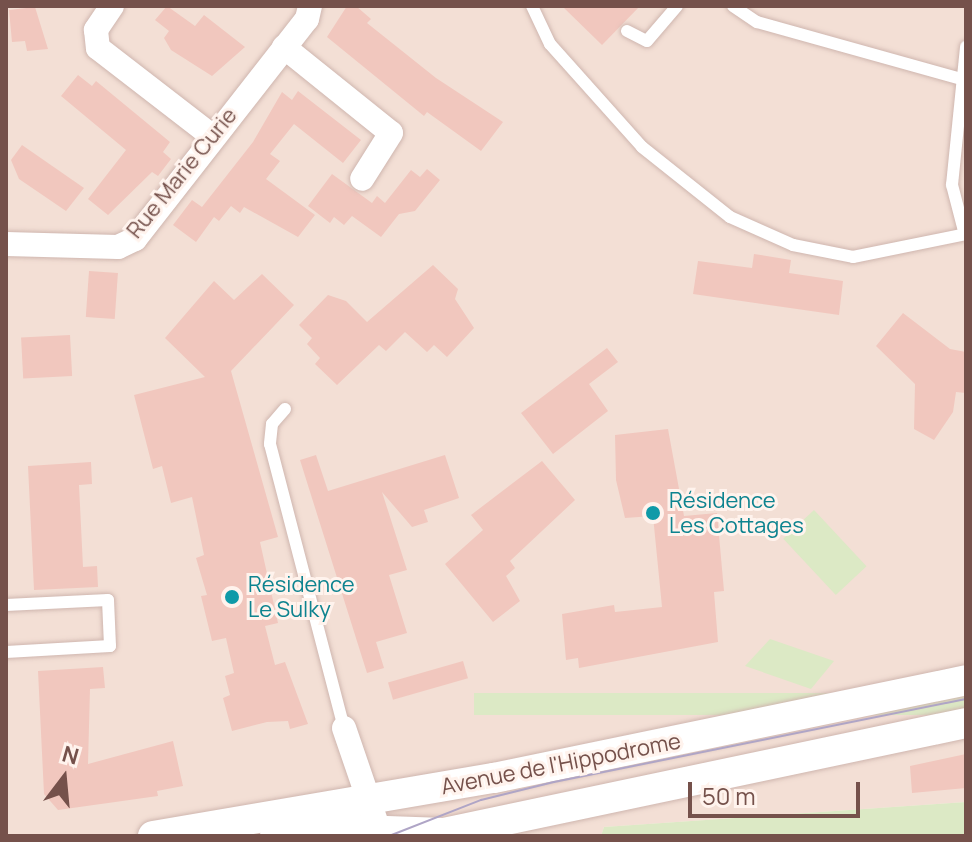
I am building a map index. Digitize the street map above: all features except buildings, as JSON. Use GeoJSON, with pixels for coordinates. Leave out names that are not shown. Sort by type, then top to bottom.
{"type":"FeatureCollection","features":[{"type":"Feature","properties":{"kind":"street"},"geometry":{"type":"LineString","coordinates":[[112,6],[96,30],[98,48],[212,136]]}},
{"type":"Feature","properties":{"kind":"street","name":"Rue Marie Curie"},"geometry":{"type":"LineString","coordinates":[[6,244],[118,247],[135,239],[284,47],[310,6]]}},
{"type":"Feature","properties":{"kind":"street"},"geometry":{"type":"LineString","coordinates":[[284,47],[391,133],[362,179]]}},
{"type":"Feature","properties":{"kind":"street","name":"Avenue de l'Hippodrome"},"geometry":{"type":"LineString","coordinates":[[153,836],[776,723],[966,680]]}},
{"type":"Feature","properties":{"kind":"street","name":"Avenue de l'Hippodrome"},"geometry":{"type":"LineString","coordinates":[[275,836],[444,833],[966,723]]}},
{"type":"Feature","properties":{"kind":"street"},"geometry":{"type":"LineString","coordinates":[[344,728],[380,834]]}},
{"type":"Feature","properties":{"kind":"lane"},"geometry":{"type":"LineString","coordinates":[[532,6],[550,44],[642,147],[730,217],[793,245],[853,257],[965,231],[952,185],[966,47]]}},
{"type":"Feature","properties":{"kind":"lane"},"geometry":{"type":"LineString","coordinates":[[627,31],[647,41],[677,6]]}},
{"type":"Feature","properties":{"kind":"lane"},"geometry":{"type":"LineString","coordinates":[[733,6],[757,22],[962,88]]}},
{"type":"Feature","properties":{"kind":"lane"},"geometry":{"type":"LineString","coordinates":[[285,409],[272,424],[270,444],[344,728]]}},
{"type":"Feature","properties":{"kind":"lane"},"geometry":{"type":"LineString","coordinates":[[6,605],[108,600],[110,646],[6,652]]}},
{"type":"Feature","properties":{"kind":"shaded area"},"geometry":{"type":"Polygon","coordinates":[[[6,6],[966,6],[966,802],[604,827],[601,836],[6,836],[6,6]]]}},
{"type":"Feature","properties":{"kind":"green space"},"geometry":{"type":"Polygon","coordinates":[[[814,510],[867,566],[836,595],[783,539],[814,510]]]}},
{"type":"Feature","properties":{"kind":"green space"},"geometry":{"type":"Polygon","coordinates":[[[770,639],[834,661],[811,689],[745,666],[770,639]]]}},
{"type":"Feature","properties":{"kind":"green space"},"geometry":{"type":"Polygon","coordinates":[[[474,693],[966,693],[966,715],[474,715],[474,693]]]}},
{"type":"Feature","properties":{"kind":"green space"},"geometry":{"type":"Polygon","coordinates":[[[966,802],[966,836],[601,836],[604,827],[966,802]]]}},
{"type":"Feature","properties":{"kind":"tram line"},"geometry":{"type":"LineString","coordinates":[[389,836],[481,800],[554,782],[966,699]]}},
{"type":"Feature","properties":{"kind":"place","name":"Résidence Les Cottages"},"geometry":{"type":"Point","coordinates":[653,513]}},
{"type":"Feature","properties":{"kind":"place","name":"Résidence Le Sulky"},"geometry":{"type":"Point","coordinates":[232,597]}}]}
